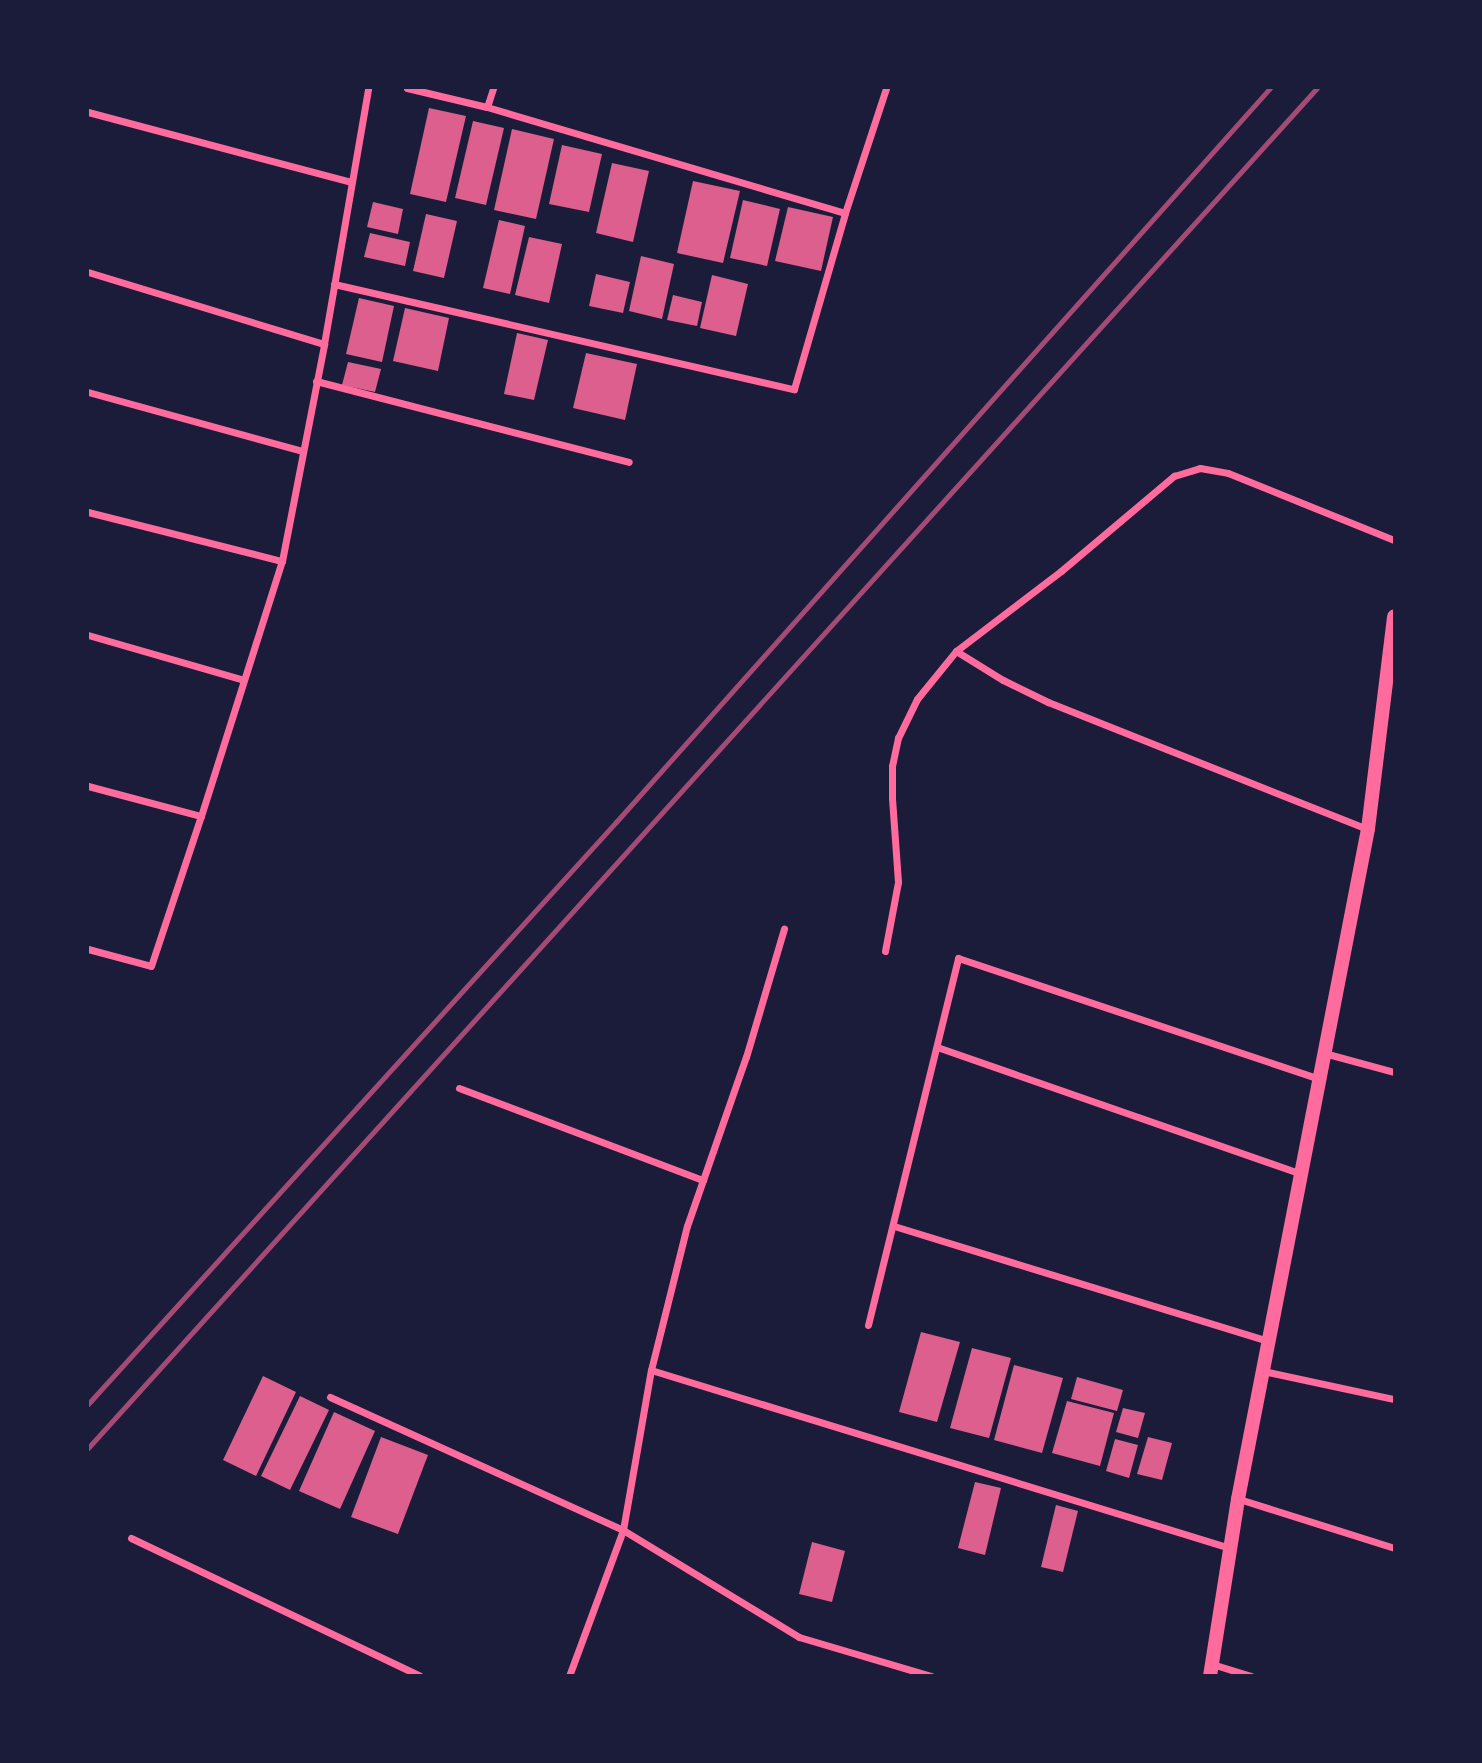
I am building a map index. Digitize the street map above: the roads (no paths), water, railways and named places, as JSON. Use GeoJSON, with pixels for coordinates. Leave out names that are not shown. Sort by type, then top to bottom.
{"type":"FeatureCollection","features":[{"type":"Feature","properties":{"kind":"main road"},"geometry":{"type":"LineString","coordinates":[[1211,1670],[1238,1499],[1368,829],[1395,617]]}},
{"type":"Feature","properties":{"kind":"street"},"geometry":{"type":"LineString","coordinates":[[88,949],[151,966],[201,816],[282,561],[324,344],[368,88]]}},
{"type":"Feature","properties":{"kind":"street"},"geometry":{"type":"LineString","coordinates":[[407,88],[488,107],[845,213]]}},
{"type":"Feature","properties":{"kind":"street"},"geometry":{"type":"LineString","coordinates":[[488,107],[493,88]]}},
{"type":"Feature","properties":{"kind":"street"},"geometry":{"type":"LineString","coordinates":[[334,284],[794,389],[845,213],[886,88]]}},
{"type":"Feature","properties":{"kind":"street"},"geometry":{"type":"LineString","coordinates":[[88,112],[352,182]]}},
{"type":"Feature","properties":{"kind":"street"},"geometry":{"type":"LineString","coordinates":[[88,272],[324,344]]}},
{"type":"Feature","properties":{"kind":"street"},"geometry":{"type":"LineString","coordinates":[[316,381],[629,462]]}},
{"type":"Feature","properties":{"kind":"street"},"geometry":{"type":"LineString","coordinates":[[88,392],[302,452]]}},
{"type":"Feature","properties":{"kind":"street"},"geometry":{"type":"LineString","coordinates":[[885,951],[898,882],[892,766],[898,738],[917,699],[956,651],[1061,571],[1174,476],[1199,468],[1228,473],[1395,540]]}},
{"type":"Feature","properties":{"kind":"street"},"geometry":{"type":"LineString","coordinates":[[88,512],[282,561]]}},
{"type":"Feature","properties":{"kind":"street"},"geometry":{"type":"LineString","coordinates":[[88,635],[244,680]]}},
{"type":"Feature","properties":{"kind":"street"},"geometry":{"type":"LineString","coordinates":[[956,651],[1003,680],[1048,702],[1368,829]]}},
{"type":"Feature","properties":{"kind":"street"},"geometry":{"type":"LineString","coordinates":[[88,786],[201,816]]}},
{"type":"Feature","properties":{"kind":"street"},"geometry":{"type":"LineString","coordinates":[[569,1675],[623,1530],[651,1370],[687,1226],[746,1057],[784,929]]}},
{"type":"Feature","properties":{"kind":"street"},"geometry":{"type":"LineString","coordinates":[[869,1325],[958,958],[1320,1079]]}},
{"type":"Feature","properties":{"kind":"street"},"geometry":{"type":"LineString","coordinates":[[937,1047],[1301,1174]]}},
{"type":"Feature","properties":{"kind":"street"},"geometry":{"type":"LineString","coordinates":[[1324,1053],[1395,1072]]}},
{"type":"Feature","properties":{"kind":"street"},"geometry":{"type":"LineString","coordinates":[[458,1088],[703,1180]]}},
{"type":"Feature","properties":{"kind":"street"},"geometry":{"type":"LineString","coordinates":[[894,1226],[1268,1341]]}},
{"type":"Feature","properties":{"kind":"street"},"geometry":{"type":"LineString","coordinates":[[651,1370],[1230,1548]]}},
{"type":"Feature","properties":{"kind":"street"},"geometry":{"type":"LineString","coordinates":[[1263,1371],[1395,1399]]}},
{"type":"Feature","properties":{"kind":"street"},"geometry":{"type":"LineString","coordinates":[[330,1398],[623,1530],[799,1637],[931,1675]]}},
{"type":"Feature","properties":{"kind":"street"},"geometry":{"type":"LineString","coordinates":[[1238,1499],[1395,1548]]}},
{"type":"Feature","properties":{"kind":"street"},"geometry":{"type":"LineString","coordinates":[[131,1538],[420,1675]]}},
{"type":"Feature","properties":{"kind":"street"},"geometry":{"type":"LineString","coordinates":[[1211,1670],[1251,1675]]}},
{"type":"Feature","properties":{"kind":"railway"},"geometry":{"type":"LineString","coordinates":[[88,1404],[616,822],[1270,88]]}},
{"type":"Feature","properties":{"kind":"railway"},"geometry":{"type":"LineString","coordinates":[[88,1448],[1317,88]]}}]}
